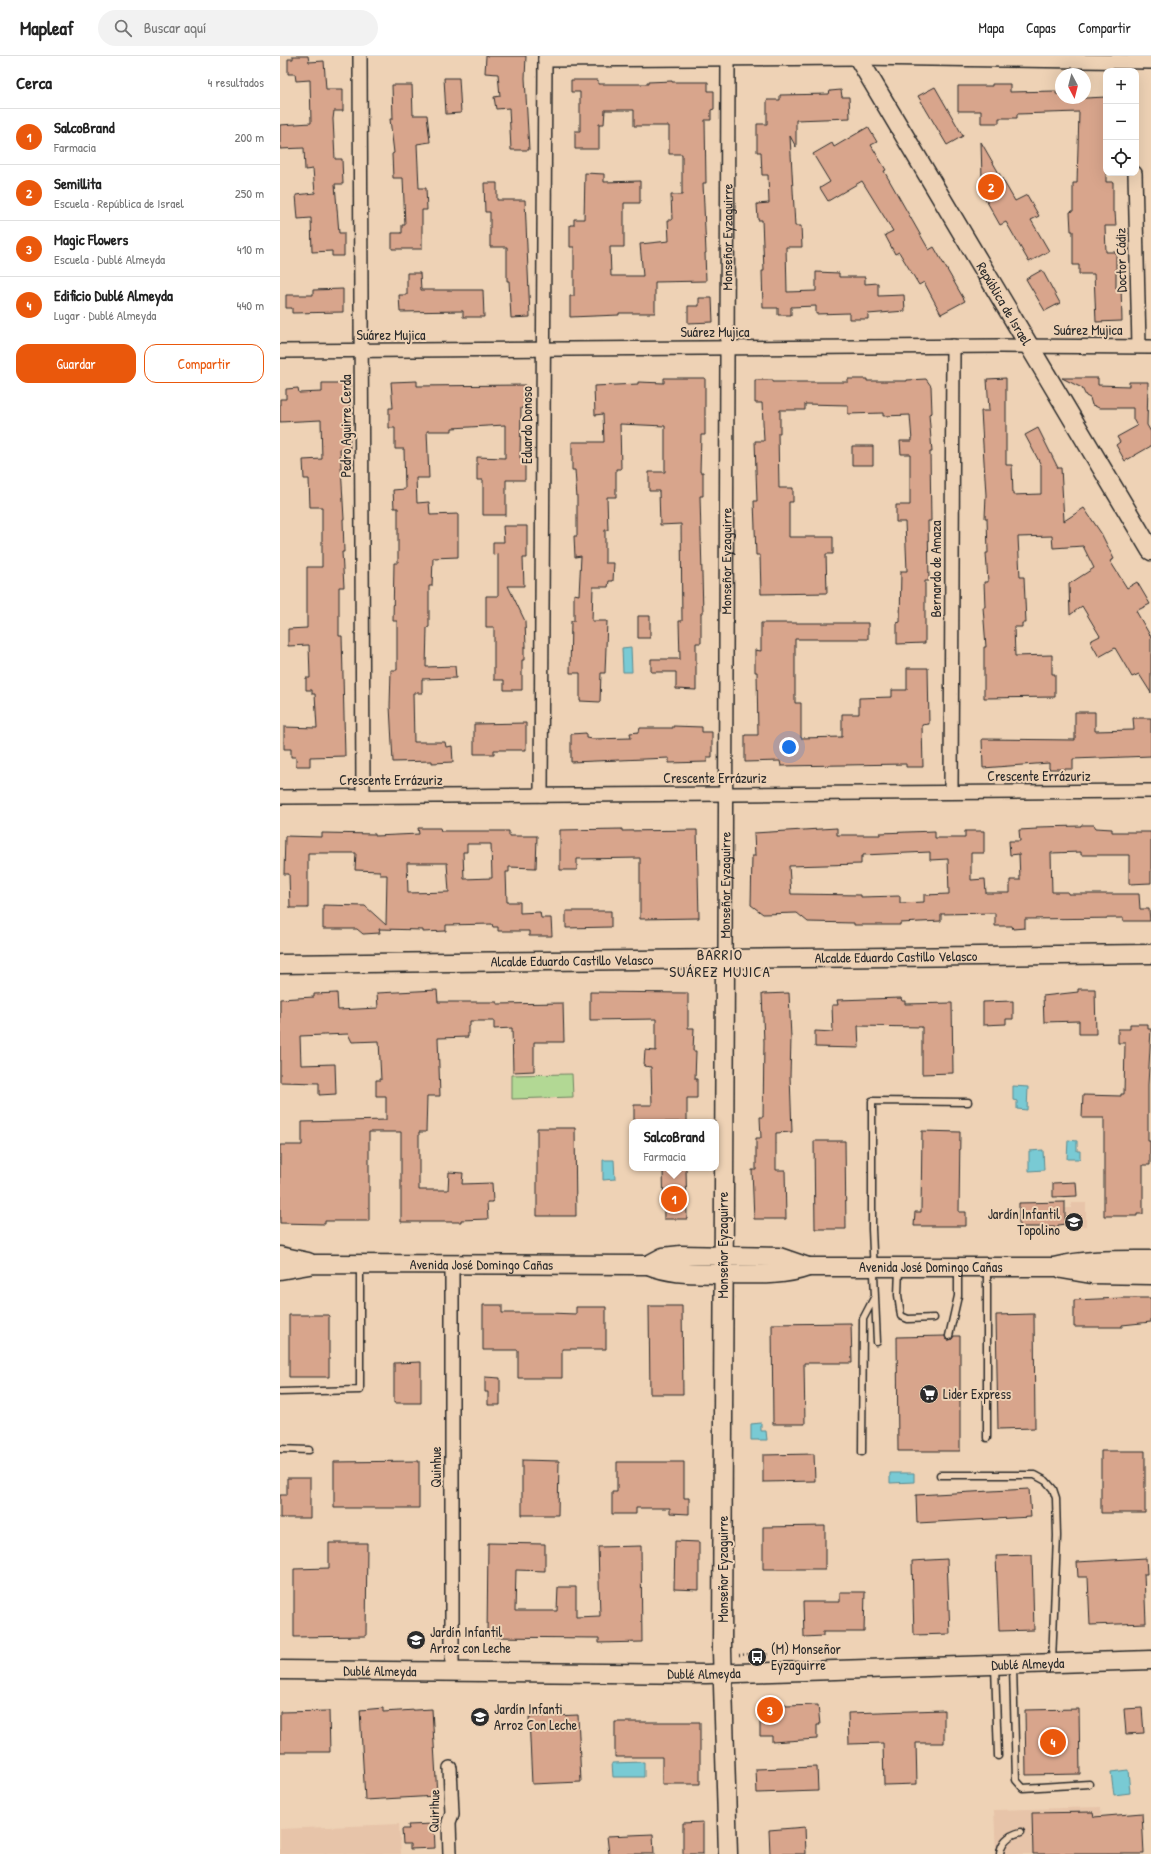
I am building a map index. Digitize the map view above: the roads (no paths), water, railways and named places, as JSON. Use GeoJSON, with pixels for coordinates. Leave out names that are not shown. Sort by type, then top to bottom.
{"type":"FeatureCollection","features":[{"type":"Feature","properties":{"kind":"street","name":"Pedro Aguirre Cerda"},"geometry":{"type":"LineString","coordinates":[[360,56],[363,796]]}},
{"type":"Feature","properties":{"kind":"street"},"geometry":{"type":"LineString","coordinates":[[545,58],[728,59],[858,57],[1133,63],[1151,62]]}},
{"type":"Feature","properties":{"kind":"street","name":"República de Israel"},"geometry":{"type":"LineString","coordinates":[[858,57],[1151,551]]}},
{"type":"Feature","properties":{"kind":"street","name":"Eduardo Donoso"},"geometry":{"type":"LineString","coordinates":[[541,795],[545,58]]}},
{"type":"Feature","properties":{"kind":"street","name":"Monseñor Eyzaguirre"},"geometry":{"type":"LineString","coordinates":[[728,59],[723,1256],[723,1674],[728,1854]]}},
{"type":"Feature","properties":{"kind":"street","name":"Doctor Cádiz"},"geometry":{"type":"LineString","coordinates":[[1135,176],[1145,346]]}},
{"type":"Feature","properties":{"kind":"street","name":"Bernardo de Amaza"},"geometry":{"type":"LineString","coordinates":[[951,792],[953,346]]}},
{"type":"Feature","properties":{"kind":"street","name":"Suárez Mujica"},"geometry":{"type":"LineString","coordinates":[[280,351],[1145,346]]}},
{"type":"Feature","properties":{"kind":"street","name":"Crescente Errázuriz"},"geometry":{"type":"LineString","coordinates":[[280,796],[1151,791]]}},
{"type":"Feature","properties":{"kind":"street","name":"Alcalde Eduardo Castillo Velasco"},"geometry":{"type":"LineString","coordinates":[[280,964],[1151,954]]}},
{"type":"Feature","properties":{"kind":"street","name":"Avenida José Domingo Cañas"},"geometry":{"type":"LineString","coordinates":[[280,1256],[315,1264]]}},
{"type":"Feature","properties":{"kind":"street","name":"Avenida José Domingo Cañas"},"geometry":{"type":"LineString","coordinates":[[648,1265],[663,1258],[672,1256],[778,1257],[808,1266],[1054,1267],[1091,1274],[1151,1275]]}},
{"type":"Feature","properties":{"kind":"street","name":"Avenida José Domingo Cañas"},"geometry":{"type":"LineString","coordinates":[[1054,1267],[1077,1261],[1097,1259],[1151,1260]]}},
{"type":"Feature","properties":{"kind":"street","name":"Avenida José Domingo Cañas"},"geometry":{"type":"LineString","coordinates":[[280,1270],[315,1264],[452,1263],[648,1265],[664,1271],[680,1273],[779,1274],[808,1266]]}},
{"type":"Feature","properties":{"kind":"street","name":"Quinhue"},"geometry":{"type":"LineString","coordinates":[[452,1263],[452,1671]]}},
{"type":"Feature","properties":{"kind":"street","name":"Dublé Almeyda"},"geometry":{"type":"LineString","coordinates":[[280,1670],[723,1674],[1151,1660]]}},
{"type":"Feature","properties":{"kind":"street","name":"Quirihue"},"geometry":{"type":"LineString","coordinates":[[450,1768],[452,1814],[449,1822],[450,1854]]}},
{"type":"Feature","properties":{"kind":"lane"},"geometry":{"type":"LineString","coordinates":[[877,1342],[873,1267],[872,1101],[968,1102]]}},
{"type":"Feature","properties":{"kind":"lane"},"geometry":{"type":"LineString","coordinates":[[280,1392],[360,1390],[360,1264]]}},
{"type":"Feature","properties":{"kind":"lane"},"geometry":{"type":"LineString","coordinates":[[899,1267],[898,1295],[901,1316],[908,1319],[934,1318]]}},
{"type":"Feature","properties":{"kind":"lane"},"geometry":{"type":"LineString","coordinates":[[949,1336],[958,1296],[958,1267]]}},
{"type":"Feature","properties":{"kind":"lane"},"geometry":{"type":"LineString","coordinates":[[986,1438],[987,1267]]}},
{"type":"Feature","properties":{"kind":"lane"},"geometry":{"type":"LineString","coordinates":[[862,1452],[863,1319],[874,1297]]}},
{"type":"Feature","properties":{"kind":"lane"},"geometry":{"type":"LineString","coordinates":[[280,1449],[309,1450]]}},
{"type":"Feature","properties":{"kind":"lane"},"geometry":{"type":"LineString","coordinates":[[940,1476],[1035,1475],[1046,1481],[1053,1489],[1056,1498],[1057,1536],[1052,1663]]}},
{"type":"Feature","properties":{"kind":"lane"},"geometry":{"type":"LineString","coordinates":[[1013,1664],[1016,1780],[1023,1788],[1089,1784]]}},
{"type":"Feature","properties":{"kind":"lane"},"geometry":{"type":"LineString","coordinates":[[995,1665],[998,1756]]}},
{"type":"Feature","properties":{"kind":"lane"},"geometry":{"type":"LineString","coordinates":[[1000,1854],[1001,1846],[1007,1838],[1021,1832]]}},
{"type":"Feature","properties":{"kind":"water"},"geometry":{"type":"Polygon","coordinates":[[[631,647],[632,672],[623,672],[622,648],[631,647]]]}},
{"type":"Feature","properties":{"kind":"water"},"geometry":{"type":"Polygon","coordinates":[[[1013,1086],[1028,1087],[1027,1110],[1017,1109],[1017,1101],[1013,1100],[1013,1086]]]}},
{"type":"Feature","properties":{"kind":"water"},"geometry":{"type":"Polygon","coordinates":[[[1068,1140],[1077,1141],[1077,1151],[1080,1151],[1080,1159],[1067,1159],[1068,1140]]]}},
{"type":"Feature","properties":{"kind":"water"},"geometry":{"type":"Polygon","coordinates":[[[1043,1150],[1044,1170],[1029,1171],[1029,1151],[1043,1150]]]}},
{"type":"Feature","properties":{"kind":"water"},"geometry":{"type":"Polygon","coordinates":[[[603,1160],[614,1160],[615,1179],[603,1180],[603,1160]]]}},
{"type":"Feature","properties":{"kind":"water"},"geometry":{"type":"Polygon","coordinates":[[[761,1423],[761,1431],[766,1431],[767,1440],[751,1440],[751,1424],[761,1423]]]}},
{"type":"Feature","properties":{"kind":"water"},"geometry":{"type":"Polygon","coordinates":[[[890,1473],[914,1473],[914,1482],[890,1483],[890,1473]]]}},
{"type":"Feature","properties":{"kind":"water"},"geometry":{"type":"Polygon","coordinates":[[[644,1762],[644,1777],[613,1777],[612,1763],[644,1762]]]}},
{"type":"Feature","properties":{"kind":"water"},"geometry":{"type":"Polygon","coordinates":[[[1128,1770],[1130,1793],[1114,1795],[1111,1772],[1128,1770]]]}},
{"type":"Feature","properties":{"kind":"place","name":"Semillita"},"geometry":{"type":"Point","coordinates":[991,187]}},
{"type":"Feature","properties":{"kind":"place","name":"SalcoBrand"},"geometry":{"type":"Point","coordinates":[674,1199]}},
{"type":"Feature","properties":{"kind":"place","name":"Jardín Infantil Topolino"},"geometry":{"type":"Point","coordinates":[1074,1222]}},
{"type":"Feature","properties":{"kind":"place","name":"Lider Express"},"geometry":{"type":"Point","coordinates":[929,1394]}},
{"type":"Feature","properties":{"kind":"place","name":"Jardín Infantil Arroz con Leche"},"geometry":{"type":"Point","coordinates":[416,1640]}},
{"type":"Feature","properties":{"kind":"place","name":"(M) Monseñor Eyzaguirre"},"geometry":{"type":"Point","coordinates":[757,1657]}},
{"type":"Feature","properties":{"kind":"place","name":"Magic Flowers"},"geometry":{"type":"Point","coordinates":[770,1710]}},
{"type":"Feature","properties":{"kind":"place","name":"Jardín Infanti Arroz Con Leche"},"geometry":{"type":"Point","coordinates":[480,1717]}},
{"type":"Feature","properties":{"kind":"place","name":"Edificio Dublé Almeyda"},"geometry":{"type":"Point","coordinates":[1053,1742]}},
{"type":"Feature","properties":{"kind":"district","name":"BARRIO SUÁREZ MUJICA"},"geometry":{"type":"Point","coordinates":[720,964]}}]}
